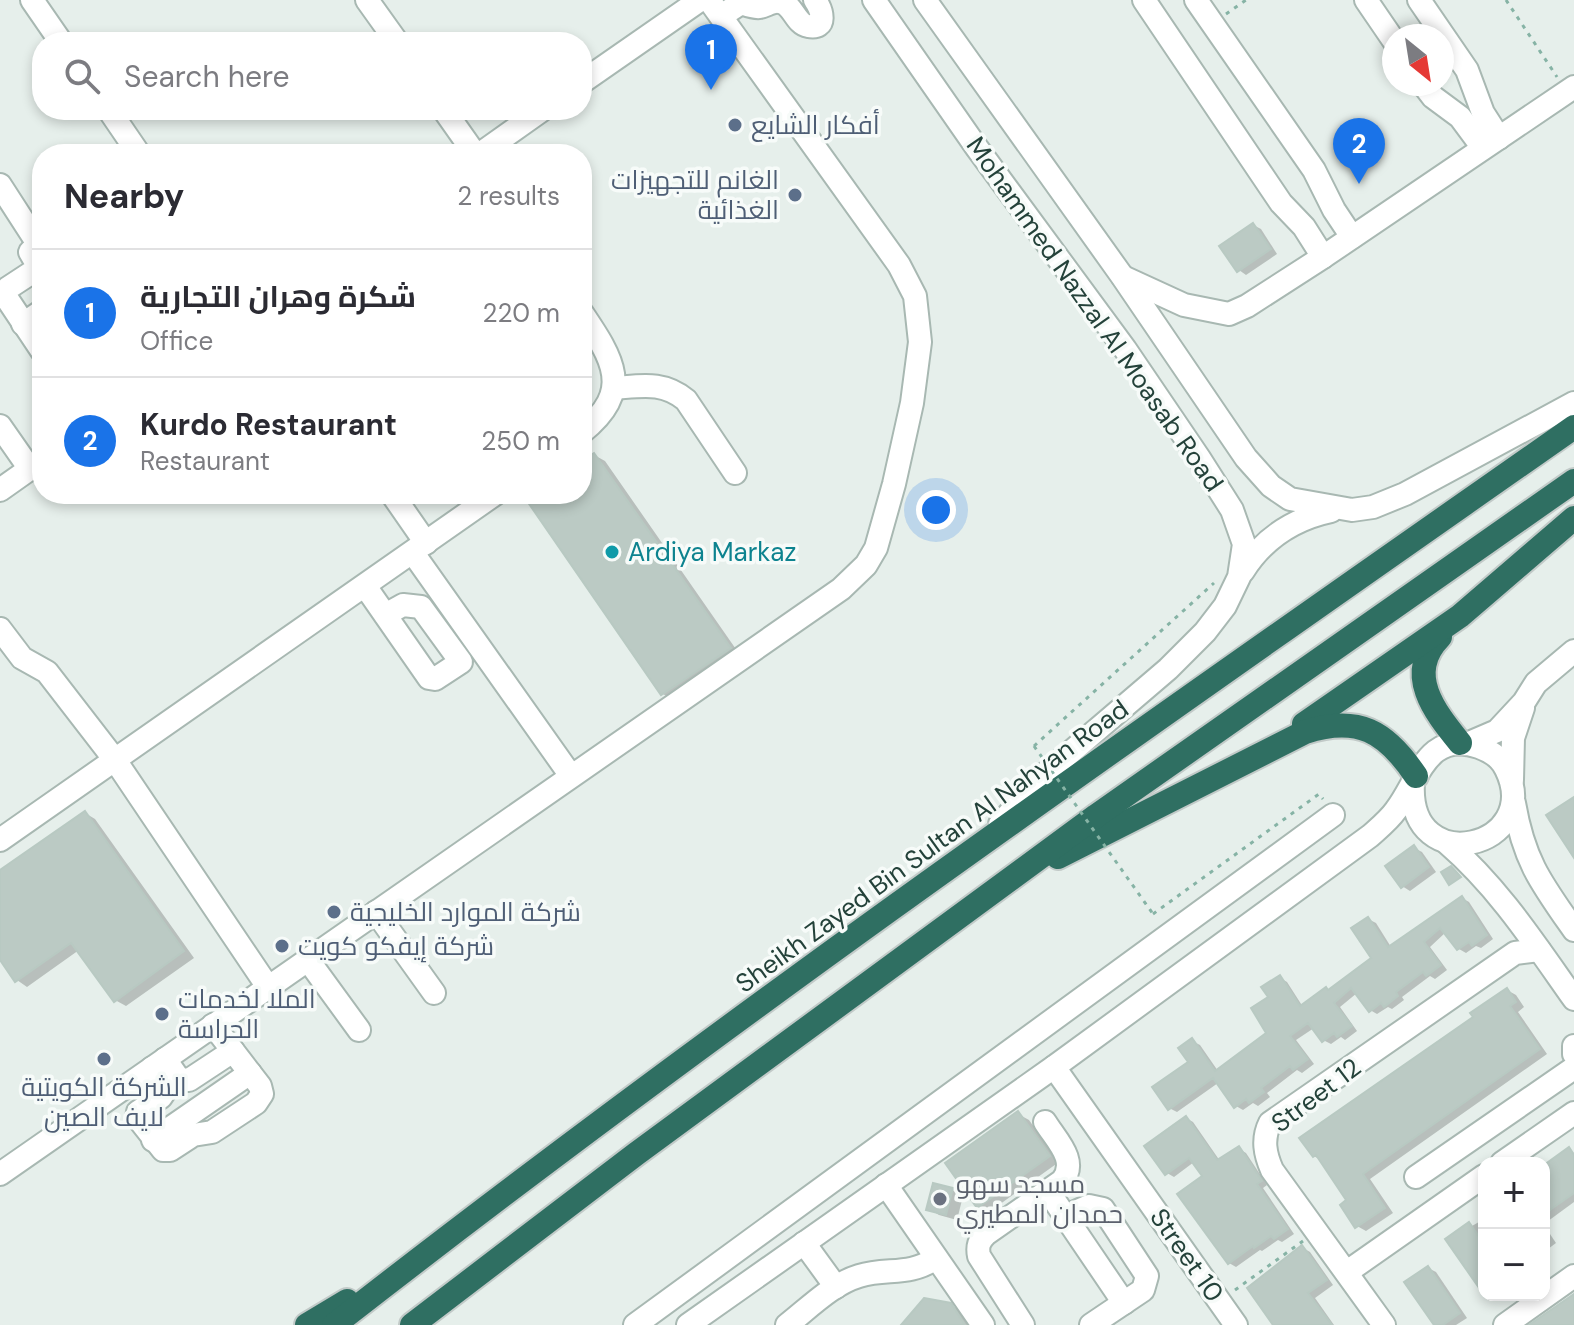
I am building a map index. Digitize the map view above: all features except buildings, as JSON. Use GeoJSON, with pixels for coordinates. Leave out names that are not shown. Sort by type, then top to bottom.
{"type":"FeatureCollection","features":[{"type":"Feature","properties":{"kind":"highway","name":"Sheikh Zayed Bin Sultan Al Nahyan Road"},"geometry":{"type":"LineString","coordinates":[[334,1325],[608,1115],[989,836],[1574,427]]}},
{"type":"Feature","properties":{"kind":"highway"},"geometry":{"type":"LineString","coordinates":[[412,1325],[636,1154],[999,887],[1354,633],[1574,481]]}},
{"type":"Feature","properties":{"kind":"highway"},"geometry":{"type":"LineString","coordinates":[[1242,766],[1354,692],[1460,616],[1574,518]]}},
{"type":"Feature","properties":{"kind":"highway"},"geometry":{"type":"LineString","coordinates":[[1460,616],[1435,642],[1426,656],[1424,669],[1427,695],[1435,710],[1465,743]]}},
{"type":"Feature","properties":{"kind":"highway"},"geometry":{"type":"LineString","coordinates":[[999,887],[1305,732],[1328,725],[1348,725],[1381,736],[1395,746],[1414,780]]}},
{"type":"Feature","properties":{"kind":"highway"},"geometry":{"type":"LineString","coordinates":[[307,1325],[427,1252]]}},
{"type":"Feature","properties":{"kind":"street"},"geometry":{"type":"LineString","coordinates":[[32,0],[54,32]]}},
{"type":"Feature","properties":{"kind":"street"},"geometry":{"type":"LineString","coordinates":[[367,0],[390,32]]}},
{"type":"Feature","properties":{"kind":"street"},"geometry":{"type":"LineString","coordinates":[[592,76],[716,5],[741,3],[759,7],[779,2],[787,5],[805,26],[810,27],[818,24],[823,17],[815,0]]}},
{"type":"Feature","properties":{"kind":"street","name":"Mohammed Nazzal Al Moasab Road"},"geometry":{"type":"LineString","coordinates":[[874,0],[977,148],[1063,262],[1199,458],[1232,510],[1244,544],[1229,578],[1225,606],[1205,632],[1168,669],[1044,775],[989,836]]}},
{"type":"Feature","properties":{"kind":"street","name":"Mohammed Nazzal Al Moasab Road"},"geometry":{"type":"LineString","coordinates":[[925,0],[1122,276],[1246,458],[1271,486],[1290,499],[1352,510],[1373,507],[1405,494],[1574,403]]}},
{"type":"Feature","properties":{"kind":"street"},"geometry":{"type":"LineString","coordinates":[[1144,0],[1281,203],[1295,217],[1323,257]]}},
{"type":"Feature","properties":{"kind":"street"},"geometry":{"type":"LineString","coordinates":[[1196,0],[1314,170],[1352,237]]}},
{"type":"Feature","properties":{"kind":"street"},"geometry":{"type":"LineString","coordinates":[[1366,0],[1382,24]]}},
{"type":"Feature","properties":{"kind":"street"},"geometry":{"type":"LineString","coordinates":[[1419,0],[1467,70],[1491,143]]}},
{"type":"Feature","properties":{"kind":"street"},"geometry":{"type":"LineString","coordinates":[[0,1174],[855,578],[866,565],[876,548],[912,403],[920,342],[915,296],[899,265],[716,5]]}},
{"type":"Feature","properties":{"kind":"street"},"geometry":{"type":"LineString","coordinates":[[1122,276],[1184,305],[1229,314],[1247,306],[1323,257],[1570,90]]}},
{"type":"Feature","properties":{"kind":"street"},"geometry":{"type":"LineString","coordinates":[[1451,110],[1465,109],[1476,92]]}},
{"type":"Feature","properties":{"kind":"street"},"geometry":{"type":"LineString","coordinates":[[1432,96],[1491,143]]}},
{"type":"Feature","properties":{"kind":"street"},"geometry":{"type":"LineString","coordinates":[[116,120],[132,144]]}},
{"type":"Feature","properties":{"kind":"street"},"geometry":{"type":"LineString","coordinates":[[452,120],[470,144]]}},
{"type":"Feature","properties":{"kind":"street"},"geometry":{"type":"LineString","coordinates":[[492,144],[527,120]]}},
{"type":"Feature","properties":{"kind":"street"},"geometry":{"type":"LineString","coordinates":[[0,185],[32,236]]}},
{"type":"Feature","properties":{"kind":"street"},"geometry":{"type":"LineString","coordinates":[[1295,217],[1315,213],[1327,195]]}},
{"type":"Feature","properties":{"kind":"street"},"geometry":{"type":"LineString","coordinates":[[0,199],[32,238]]}},
{"type":"Feature","properties":{"kind":"street"},"geometry":{"type":"LineString","coordinates":[[1063,262],[1109,310],[1161,385],[1176,391],[1183,388],[1188,382],[1188,372]]}},
{"type":"Feature","properties":{"kind":"street"},"geometry":{"type":"LineString","coordinates":[[32,272],[6,290],[5,297],[32,334]]}},
{"type":"Feature","properties":{"kind":"street"},"geometry":{"type":"LineString","coordinates":[[592,328],[605,347],[615,371],[610,402],[592,422]]}},
{"type":"Feature","properties":{"kind":"street"},"geometry":{"type":"LineString","coordinates":[[614,388],[656,385],[675,391],[686,400],[735,473]]}},
{"type":"Feature","properties":{"kind":"street"},"geometry":{"type":"LineString","coordinates":[[0,426],[32,460]]}},
{"type":"Feature","properties":{"kind":"street"},"geometry":{"type":"LineString","coordinates":[[0,490],[32,467]]}},
{"type":"Feature","properties":{"kind":"street"},"geometry":{"type":"LineString","coordinates":[[397,504],[481,649],[571,776]]}},
{"type":"Feature","properties":{"kind":"street"},"geometry":{"type":"LineString","coordinates":[[0,840],[481,504]]}},
{"type":"Feature","properties":{"kind":"street"},"geometry":{"type":"LineString","coordinates":[[1229,578],[1286,527],[1307,517],[1352,510]]}},
{"type":"Feature","properties":{"kind":"street"},"geometry":{"type":"LineString","coordinates":[[365,586],[429,678],[435,679],[481,649]]}},
{"type":"Feature","properties":{"kind":"street"},"geometry":{"type":"LineString","coordinates":[[385,615],[403,605],[421,607],[461,662]]}},
{"type":"Feature","properties":{"kind":"street"},"geometry":{"type":"LineString","coordinates":[[0,629],[22,658],[47,672],[115,760],[268,987]]}},
{"type":"Feature","properties":{"kind":"street"},"geometry":{"type":"LineString","coordinates":[[688,1325],[1054,1067],[1370,836],[1396,811],[1420,766],[1433,752],[1497,731],[1524,702],[1536,683],[1574,651]]}},
{"type":"Feature","properties":{"kind":"street"},"geometry":{"type":"LineString","coordinates":[[1524,702],[1513,738],[1513,791],[1520,838],[1530,862],[1574,930]]}},
{"type":"Feature","properties":{"kind":"street"},"geometry":{"type":"LineString","coordinates":[[1447,843],[1470,845],[1491,837],[1507,820],[1513,791],[1503,763],[1496,756],[1488,750],[1465,743]]}},
{"type":"Feature","properties":{"kind":"street"},"geometry":{"type":"LineString","coordinates":[[1414,780],[1414,808],[1426,830]]}},
{"type":"Feature","properties":{"kind":"street"},"geometry":{"type":"LineString","coordinates":[[635,1325],[1333,815]]}},
{"type":"Feature","properties":{"kind":"street"},"geometry":{"type":"LineString","coordinates":[[1370,836],[1400,826],[1426,830],[1447,843],[1490,883],[1574,999]]}},
{"type":"Feature","properties":{"kind":"street"},"geometry":{"type":"LineString","coordinates":[[376,912],[434,993]]}},
{"type":"Feature","properties":{"kind":"street","name":"Street 12"},"geometry":{"type":"LineString","coordinates":[[1515,953],[1526,930]]}},
{"type":"Feature","properties":{"kind":"street","name":"Street 12"},"geometry":{"type":"LineString","coordinates":[[1384,1325],[1272,1170],[1266,1156],[1265,1133],[1270,1123],[1515,953],[1539,950]]}},
{"type":"Feature","properties":{"kind":"street"},"geometry":{"type":"LineString","coordinates":[[308,960],[359,1030]]}},
{"type":"Feature","properties":{"kind":"street"},"geometry":{"type":"LineString","coordinates":[[158,1064],[165,1091],[138,1112],[137,1117],[161,1150],[170,1150],[193,1135],[212,1132],[256,1103],[262,1090],[213,1025]]}},
{"type":"Feature","properties":{"kind":"street"},"geometry":{"type":"LineString","coordinates":[[1574,1046],[1574,1054]]}},
{"type":"Feature","properties":{"kind":"street"},"geometry":{"type":"LineString","coordinates":[[158,1064],[185,1081],[233,1051]]}},
{"type":"Feature","properties":{"kind":"street","name":"Street 10"},"geometry":{"type":"LineString","coordinates":[[1054,1067],[1236,1325]]}},
{"type":"Feature","properties":{"kind":"street"},"geometry":{"type":"LineString","coordinates":[[1416,1177],[1574,1068]]}},
{"type":"Feature","properties":{"kind":"street"},"geometry":{"type":"LineString","coordinates":[[1511,1157],[1574,1113]]}},
{"type":"Feature","properties":{"kind":"street"},"geometry":{"type":"LineString","coordinates":[[1023,1325],[977,1249],[986,1234],[1062,1181],[1070,1166],[1045,1122]]}},
{"type":"Feature","properties":{"kind":"street"},"geometry":{"type":"LineString","coordinates":[[1347,1272],[1478,1180]]}},
{"type":"Feature","properties":{"kind":"street"},"geometry":{"type":"LineString","coordinates":[[827,1185],[847,1213]]}},
{"type":"Feature","properties":{"kind":"street"},"geometry":{"type":"LineString","coordinates":[[886,1185],[983,1325]]}},
{"type":"Feature","properties":{"kind":"street"},"geometry":{"type":"LineString","coordinates":[[1048,1191],[1124,1303]]}},
{"type":"Feature","properties":{"kind":"street"},"geometry":{"type":"LineString","coordinates":[[1066,1216],[1089,1206],[1099,1207],[1107,1213],[1147,1276],[1143,1290],[1091,1325]]}},
{"type":"Feature","properties":{"kind":"street"},"geometry":{"type":"LineString","coordinates":[[804,1243],[836,1287]]}},
{"type":"Feature","properties":{"kind":"street"},"geometry":{"type":"LineString","coordinates":[[787,1325],[836,1287],[862,1275],[913,1270],[936,1258]]}},
{"type":"Feature","properties":{"kind":"street"},"geometry":{"type":"LineString","coordinates":[[1505,1325],[1574,1276]]}},
{"type":"Feature","properties":{"kind":"path"},"geometry":{"type":"LineString","coordinates":[[1213,23],[1246,0]]}},
{"type":"Feature","properties":{"kind":"path"},"geometry":{"type":"LineString","coordinates":[[1506,0],[1570,90]]}},
{"type":"Feature","properties":{"kind":"path"},"geometry":{"type":"LineString","coordinates":[[1229,578],[1034,746],[1153,914],[1319,794]]}},
{"type":"Feature","properties":{"kind":"path"},"geometry":{"type":"LineString","coordinates":[[1219,1301],[1316,1231]]}},
{"type":"Feature","properties":{"kind":"place","name":"شكرة وهران التجارية"},"geometry":{"type":"Point","coordinates":[711,90]}},
{"type":"Feature","properties":{"kind":"place","name":"أفكار الشايع"},"geometry":{"type":"Point","coordinates":[735,125]}},
{"type":"Feature","properties":{"kind":"place","name":"Kurdo Restaurant"},"geometry":{"type":"Point","coordinates":[1359,184]}},
{"type":"Feature","properties":{"kind":"place","name":"الغانم للتجهيزات الغذائية"},"geometry":{"type":"Point","coordinates":[795,195]}},
{"type":"Feature","properties":{"kind":"place","name":"Ardiya Markaz"},"geometry":{"type":"Point","coordinates":[612,552]}},
{"type":"Feature","properties":{"kind":"place","name":"شركة الموارد الخليجية"},"geometry":{"type":"Point","coordinates":[334,912]}},
{"type":"Feature","properties":{"kind":"place","name":"شركة إيفكو كويت"},"geometry":{"type":"Point","coordinates":[282,946]}},
{"type":"Feature","properties":{"kind":"place","name":"الملا لخدمات الحراسة"},"geometry":{"type":"Point","coordinates":[162,1014]}},
{"type":"Feature","properties":{"kind":"place","name":"الشركة الكويتية لايف الصين"},"geometry":{"type":"Point","coordinates":[104,1059]}},
{"type":"Feature","properties":{"kind":"place","name":"مسجد سهو حمدان المطيري"},"geometry":{"type":"Point","coordinates":[940,1199]}}]}
